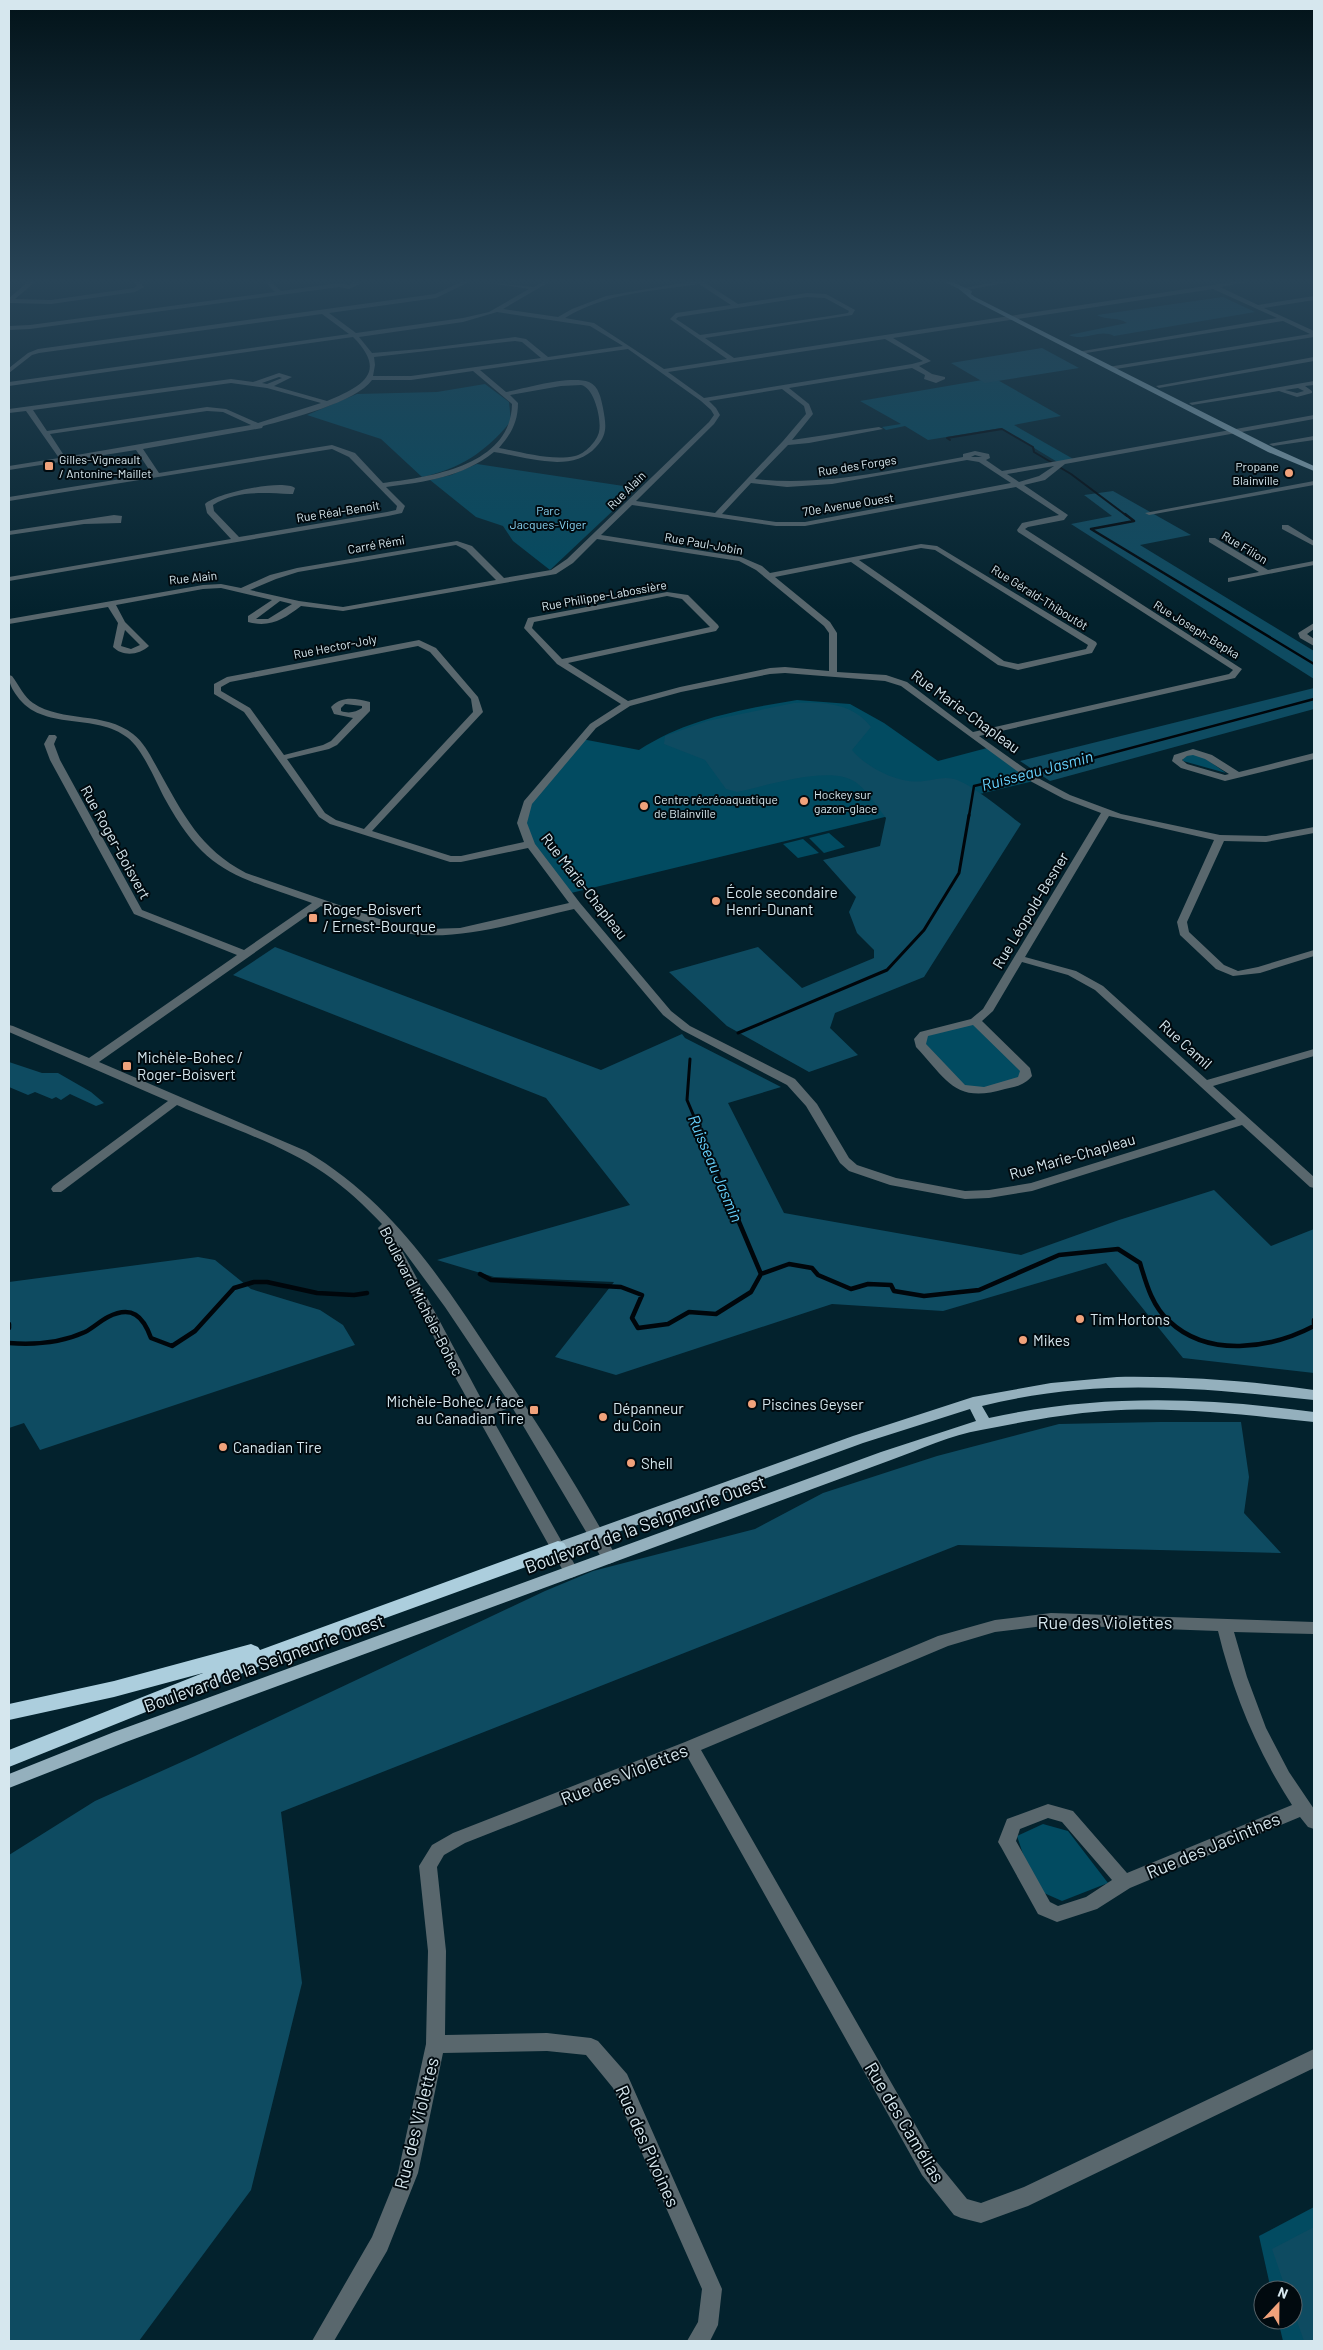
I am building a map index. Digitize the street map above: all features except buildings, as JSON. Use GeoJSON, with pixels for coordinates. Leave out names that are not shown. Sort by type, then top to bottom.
{"type":"FeatureCollection","features":[{"type":"Feature","properties":{"kind":"highway"},"geometry":{"type":"LineString","coordinates":[[9,1759],[318,1635],[558,1548]]}},
{"type":"Feature","properties":{"kind":"highway"},"geometry":{"type":"LineString","coordinates":[[9,1712],[114,1689],[318,1635]]}},
{"type":"Feature","properties":{"kind":"main road"},"geometry":{"type":"LineString","coordinates":[[1156,392],[1271,450],[1313,468]]}},
{"type":"Feature","properties":{"kind":"main road"},"geometry":{"type":"LineString","coordinates":[[1170,392],[1273,444],[1298,461]]}},
{"type":"Feature","properties":{"kind":"main road","name":"Boulevard de la Seigneurie Ouest"},"geometry":{"type":"LineString","coordinates":[[558,1548],[903,1422],[973,1402],[1052,1387],[1122,1382],[1220,1383],[1314,1395]]}},
{"type":"Feature","properties":{"kind":"main road"},"geometry":{"type":"LineString","coordinates":[[973,1402],[985,1424]]}},
{"type":"Feature","properties":{"kind":"main road","name":"Boulevard de la Seigneurie Ouest"},"geometry":{"type":"LineString","coordinates":[[9,1781],[134,1731],[886,1456],[985,1424],[1065,1410],[1138,1404],[1224,1406],[1314,1416]]}},
{"type":"Feature","properties":{"kind":"street"},"geometry":{"type":"LineString","coordinates":[[9,411],[143,392]]}},
{"type":"Feature","properties":{"kind":"street"},"geometry":{"type":"LineString","coordinates":[[288,392],[328,403]]}},
{"type":"Feature","properties":{"kind":"street"},"geometry":{"type":"LineString","coordinates":[[9,468],[260,427],[303,414],[354,392]]}},
{"type":"Feature","properties":{"kind":"street"},"geometry":{"type":"LineString","coordinates":[[381,485],[420,480],[454,472],[492,449],[515,422],[515,403],[502,392]]}},
{"type":"Feature","properties":{"kind":"street"},"geometry":{"type":"LineString","coordinates":[[505,394],[519,392]]}},
{"type":"Feature","properties":{"kind":"street"},"geometry":{"type":"LineString","coordinates":[[492,449],[564,459],[577,458],[587,452],[602,438],[604,431],[594,392]]}},
{"type":"Feature","properties":{"kind":"street","name":"Rue Alain"},"geometry":{"type":"LineString","coordinates":[[9,622],[203,587],[221,586],[299,603],[344,609],[559,570],[596,537],[715,419],[717,415],[714,409],[691,392]]}},
{"type":"Feature","properties":{"kind":"street"},"geometry":{"type":"LineString","coordinates":[[703,400],[754,392]]}},
{"type":"Feature","properties":{"kind":"street"},"geometry":{"type":"LineString","coordinates":[[716,516],[806,420],[810,409],[789,392]]}},
{"type":"Feature","properties":{"kind":"street"},"geometry":{"type":"LineString","coordinates":[[1192,403],[1268,392]]}},
{"type":"Feature","properties":{"kind":"street"},"geometry":{"type":"LineString","coordinates":[[1285,392],[1296,395],[1309,392]]}},
{"type":"Feature","properties":{"kind":"street"},"geometry":{"type":"LineString","coordinates":[[28,408],[63,460]]}},
{"type":"Feature","properties":{"kind":"street"},"geometry":{"type":"LineString","coordinates":[[45,433],[207,409],[224,410],[260,427]]}},
{"type":"Feature","properties":{"kind":"street","name":"70e Avenue Ouest"},"geometry":{"type":"LineString","coordinates":[[1001,473],[1314,417]]}},
{"type":"Feature","properties":{"kind":"street"},"geometry":{"type":"LineString","coordinates":[[786,443],[879,429]]}},
{"type":"Feature","properties":{"kind":"street"},"geometry":{"type":"LineString","coordinates":[[1273,444],[1314,438]]}},
{"type":"Feature","properties":{"kind":"street","name":"Rue Réal-Benoit"},"geometry":{"type":"LineString","coordinates":[[9,499],[299,453],[329,446],[343,449],[352,455],[401,506],[398,511],[9,579]]}},
{"type":"Feature","properties":{"kind":"street"},"geometry":{"type":"LineString","coordinates":[[138,447],[157,476]]}},
{"type":"Feature","properties":{"kind":"street","name":"Rue des Forges"},"geometry":{"type":"LineString","coordinates":[[750,481],[787,485],[832,482],[967,458],[967,455],[975,453],[986,456],[986,458],[981,460],[1001,473]]}},
{"type":"Feature","properties":{"kind":"street","name":"70e Avenue Ouest"},"geometry":{"type":"LineString","coordinates":[[631,503],[776,524],[804,524],[1019,484],[1042,478],[1062,462]]}},
{"type":"Feature","properties":{"kind":"street"},"geometry":{"type":"LineString","coordinates":[[1001,473],[1019,484]]}},
{"type":"Feature","properties":{"kind":"street"},"geometry":{"type":"LineString","coordinates":[[1149,514],[1314,483]]}},
{"type":"Feature","properties":{"kind":"street","name":"Rue Joseph-Bepka"},"geometry":{"type":"LineString","coordinates":[[971,735],[1232,676],[1238,670],[1021,530],[1026,525],[1061,518],[1064,515],[1019,484]]}},
{"type":"Feature","properties":{"kind":"street"},"geometry":{"type":"LineString","coordinates":[[236,539],[210,511],[209,504],[220,497],[261,491]]}},
{"type":"Feature","properties":{"kind":"street"},"geometry":{"type":"LineString","coordinates":[[9,533],[86,522]]}},
{"type":"Feature","properties":{"kind":"street"},"geometry":{"type":"LineString","coordinates":[[1285,527],[1314,544]]}},
{"type":"Feature","properties":{"kind":"street","name":"Rue Paul-Jobin"},"geometry":{"type":"LineString","coordinates":[[596,537],[741,559],[759,568],[826,624],[833,633],[833,673]]}},
{"type":"Feature","properties":{"kind":"street","name":"Rue Filion"},"geometry":{"type":"LineString","coordinates":[[1212,540],[1267,573]]}},
{"type":"Feature","properties":{"kind":"street","name":"Carré Rémi"},"geometry":{"type":"LineString","coordinates":[[243,590],[272,577],[296,570],[458,543],[469,548],[502,581]]}},
{"type":"Feature","properties":{"kind":"street","name":"Rue Gérald-Thiboutôt"},"geometry":{"type":"LineString","coordinates":[[768,576],[852,559],[921,546],[937,548],[1093,644],[1089,650],[1018,667],[1000,663],[852,559]]}},
{"type":"Feature","properties":{"kind":"street"},"geometry":{"type":"LineString","coordinates":[[1231,580],[1314,563]]}},
{"type":"Feature","properties":{"kind":"street","name":"Rue Philippe-Labossière"},"geometry":{"type":"LineString","coordinates":[[560,662],[713,629],[715,624],[685,597],[667,594],[531,620],[528,628],[560,662],[627,704]]}},
{"type":"Feature","properties":{"kind":"street"},"geometry":{"type":"LineString","coordinates":[[278,599],[252,616],[251,620],[267,623],[280,617],[299,603]]}},
{"type":"Feature","properties":{"kind":"street"},"geometry":{"type":"LineString","coordinates":[[110,603],[122,623]]}},
{"type":"Feature","properties":{"kind":"street"},"geometry":{"type":"LineString","coordinates":[[1314,626],[1302,632],[1303,636],[1314,643]]}},
{"type":"Feature","properties":{"kind":"street","name":"Rue Hector-Joly"},"geometry":{"type":"LineString","coordinates":[[366,832],[478,712],[476,699],[433,650],[419,643],[227,680],[217,686],[217,692],[247,710],[322,815],[333,822],[450,859],[461,859],[530,844]]}},
{"type":"Feature","properties":{"kind":"street","name":"Rue Marie-Chapleau"},"geometry":{"type":"LineString","coordinates":[[1246,1120],[1032,1187],[989,1194],[966,1194],[894,1182],[853,1168],[844,1160],[811,1104],[791,1082],[676,1021],[576,905],[530,844],[522,823],[526,803],[593,726],[627,704],[770,670],[886,678],[904,684],[971,735],[1044,786],[1106,812],[1220,838],[1266,839],[1314,830]]}},
{"type":"Feature","properties":{"kind":"street"},"geometry":{"type":"LineString","coordinates":[[9,678],[26,701],[33,707],[49,713],[105,724],[120,729],[131,736],[142,751],[195,840],[216,861],[242,875],[318,903],[396,928],[427,932],[460,931],[576,905]]}},
{"type":"Feature","properties":{"kind":"street"},"geometry":{"type":"LineString","coordinates":[[281,758],[326,747],[334,743],[361,714]]}},
{"type":"Feature","properties":{"kind":"street","name":"Rue Roger-Boisvert"},"geometry":{"type":"LineString","coordinates":[[52,737],[49,744],[54,760],[138,912],[244,954]]}},
{"type":"Feature","properties":{"kind":"street"},"geometry":{"type":"LineString","coordinates":[[1238,776],[1199,753],[1191,752],[1177,757],[1177,761],[1184,766],[1225,778],[1238,776],[1314,756]]}},
{"type":"Feature","properties":{"kind":"street","name":"Rue Léopold-Besner"},"geometry":{"type":"LineString","coordinates":[[975,1021],[987,1011],[1106,812]]}},
{"type":"Feature","properties":{"kind":"street"},"geometry":{"type":"LineString","coordinates":[[1220,838],[1182,922],[1184,933],[1220,967],[1237,974],[1260,970],[1314,953]]}},
{"type":"Feature","properties":{"kind":"street"},"geometry":{"type":"LineString","coordinates":[[90,1063],[318,903]]}},
{"type":"Feature","properties":{"kind":"street","name":"Rue Camil"},"geometry":{"type":"LineString","coordinates":[[1018,958],[1087,980],[1206,1084],[1314,1184]]}},
{"type":"Feature","properties":{"kind":"street"},"geometry":{"type":"LineString","coordinates":[[975,1021],[1026,1070],[1026,1076],[1022,1080],[978,1092],[969,1092],[961,1088],[920,1045],[920,1039],[924,1034],[975,1021]]}},
{"type":"Feature","properties":{"kind":"street","name":"Boulevard Michèle-Bohec"},"geometry":{"type":"LineString","coordinates":[[9,1028],[311,1158],[346,1182],[377,1212],[423,1265],[516,1400],[609,1558]]}},
{"type":"Feature","properties":{"kind":"street"},"geometry":{"type":"LineString","coordinates":[[1206,1084],[1314,1052]]}},
{"type":"Feature","properties":{"kind":"street"},"geometry":{"type":"LineString","coordinates":[[57,1189],[176,1100]]}},
{"type":"Feature","properties":{"kind":"street","name":"Boulevard Michèle-Bohec"},"geometry":{"type":"LineString","coordinates":[[377,1212],[404,1272],[571,1572]]}},
{"type":"Feature","properties":{"kind":"street"},"geometry":{"type":"LineString","coordinates":[[482,1412],[516,1400]]}},
{"type":"Feature","properties":{"kind":"street","name":"Rue des Violettes"},"geometry":{"type":"LineString","coordinates":[[322,2341],[380,2244],[408,2173],[435,2044],[437,1950],[428,1866],[438,1850],[469,1835],[691,1747],[944,1642],[995,1626],[1051,1619],[1314,1628]]}},
{"type":"Feature","properties":{"kind":"street"},"geometry":{"type":"LineString","coordinates":[[1224,1624],[1240,1684],[1256,1726],[1303,1808],[1314,1822]]}},
{"type":"Feature","properties":{"kind":"street","name":"Rue des Camélias"},"geometry":{"type":"LineString","coordinates":[[691,1747],[929,2168],[961,2208],[981,2213],[1028,2196],[1314,2058]]}},
{"type":"Feature","properties":{"kind":"street","name":"Rue des Jacinthes"},"geometry":{"type":"LineString","coordinates":[[1124,1882],[1068,1816],[1048,1811],[1013,1824],[1007,1842],[1044,1908],[1057,1914],[1083,1906],[1124,1882],[1303,1808]]}},
{"type":"Feature","properties":{"kind":"street","name":"Rue des Pivoines"},"geometry":{"type":"LineString","coordinates":[[435,2044],[547,2042],[591,2047],[620,2081],[712,2289],[708,2325],[698,2341]]}},
{"type":"Feature","properties":{"kind":"green space"},"geometry":{"type":"Polygon","coordinates":[[[495,392],[509,402],[511,421],[482,450],[461,464],[436,474],[422,477],[381,439],[307,415],[357,394],[495,392]]]}},
{"type":"Feature","properties":{"kind":"green space"},"geometry":{"type":"Polygon","coordinates":[[[914,392],[1018,392],[1061,416],[1014,425],[1075,460],[1059,463],[1001,428],[928,440],[905,426],[886,430],[882,427],[901,424],[860,401],[914,392]]]}},
{"type":"Feature","properties":{"kind":"green space","name":"Parc Jacques-Viger"},"geometry":{"type":"Polygon","coordinates":[[[477,464],[637,488],[550,570],[513,541],[503,526],[476,517],[430,480],[451,475],[477,464]]]}},
{"type":"Feature","properties":{"kind":"green space"},"geometry":{"type":"Polygon","coordinates":[[[797,700],[850,704],[884,723],[938,761],[987,748],[1034,781],[571,893],[531,844],[524,824],[526,804],[582,739],[639,750],[657,739],[695,723],[756,707],[797,700]]]}},
{"type":"Feature","properties":{"kind":"green space"},"geometry":{"type":"Polygon","coordinates":[[[1194,754],[1203,757],[1226,773],[1183,761],[1183,757],[1194,754]]]}},
{"type":"Feature","properties":{"kind":"green space"},"geometry":{"type":"Polygon","coordinates":[[[829,833],[845,847],[824,853],[809,838],[829,833]]]}},
{"type":"Feature","properties":{"kind":"green space"},"geometry":{"type":"Polygon","coordinates":[[[803,839],[819,853],[798,858],[783,844],[803,839]]]}},
{"type":"Feature","properties":{"kind":"green space"},"geometry":{"type":"Polygon","coordinates":[[[975,1021],[1026,1076],[969,1092],[920,1045],[924,1034],[975,1021]]]}},
{"type":"Feature","properties":{"kind":"green space"},"geometry":{"type":"Polygon","coordinates":[[[1043,1824],[1068,1831],[1108,1883],[1062,1901],[1044,1893],[1024,1857],[1017,1836],[1043,1824]]]}},
{"type":"Feature","properties":{"kind":"green space"},"geometry":{"type":"Polygon","coordinates":[[[1314,2207],[1314,2341],[1283,2341],[1280,2330],[1303,2330],[1303,2280],[1269,2280],[1259,2236],[1314,2207]]]}},
{"type":"Feature","properties":{"kind":"shaded area"},"geometry":{"type":"Polygon","coordinates":[[[1113,491],[1191,535],[1140,545],[1314,651],[1314,679],[1071,524],[1112,516],[1084,495],[1113,491]]]}},
{"type":"Feature","properties":{"kind":"shaded area"},"geometry":{"type":"Polygon","coordinates":[[[1314,688],[1314,709],[1050,781],[1020,761],[1314,688]]]}},
{"type":"Feature","properties":{"kind":"shaded area"},"geometry":{"type":"Polygon","coordinates":[[[794,703],[836,705],[846,708],[863,719],[871,727],[852,750],[858,757],[875,769],[895,778],[915,782],[939,778],[954,779],[970,786],[1021,824],[924,977],[835,1013],[830,1028],[858,1055],[809,1072],[727,1026],[669,972],[758,947],[802,988],[874,958],[874,950],[857,933],[849,912],[856,897],[823,860],[880,846],[886,818],[862,788],[847,778],[817,776],[782,781],[737,792],[726,789],[705,760],[664,744],[665,736],[707,721],[794,703]]]}},
{"type":"Feature","properties":{"kind":"shaded area"},"geometry":{"type":"Polygon","coordinates":[[[275,947],[601,1070],[682,1034],[685,1038],[781,1087],[728,1103],[784,1213],[1021,1255],[1119,1220],[1214,1190],[1271,1246],[1314,1229],[1314,1373],[1183,1358],[1106,1263],[943,1311],[832,1304],[616,1375],[555,1357],[614,1282],[494,1277],[437,1260],[630,1205],[546,1098],[233,975],[275,947]]]}},
{"type":"Feature","properties":{"kind":"shaded area"},"geometry":{"type":"Polygon","coordinates":[[[9,1062],[42,1073],[58,1073],[91,1092],[104,1103],[96,1106],[70,1094],[61,1100],[56,1097],[52,1099],[35,1092],[28,1095],[9,1087],[9,1062]]]}},
{"type":"Feature","properties":{"kind":"shaded area"},"geometry":{"type":"Polygon","coordinates":[[[198,1257],[215,1260],[251,1289],[320,1310],[343,1325],[355,1345],[40,1450],[24,1423],[9,1428],[9,1282],[198,1257]]]}},
{"type":"Feature","properties":{"kind":"shaded area"},"geometry":{"type":"Polygon","coordinates":[[[1241,1422],[1249,1477],[1244,1513],[1281,1553],[958,1545],[281,1812],[302,1983],[251,2190],[139,2341],[9,2341],[9,1855],[95,1801],[195,1756],[545,1591],[593,1571],[755,1529],[823,1493],[937,1456],[1059,1424],[1241,1422]]]}},
{"type":"Feature","properties":{"kind":"shaded area"},"geometry":{"type":"Polygon","coordinates":[[[1314,2227],[1314,2341],[1304,2341],[1300,2330],[1303,2330],[1303,2280],[1283,2280],[1272,2249],[1314,2227]]]}},
{"type":"Feature","properties":{"kind":"waterway","name":"Ruisseau Jasmin"},"geometry":{"type":"LineString","coordinates":[[950,440],[947,438],[1002,429],[1033,447],[1034,452],[1071,474],[1127,516]]}},
{"type":"Feature","properties":{"kind":"waterway","name":"Ruisseau Jasmin"},"geometry":{"type":"LineString","coordinates":[[1125,514],[1134,521],[1091,529],[1314,664]]}},
{"type":"Feature","properties":{"kind":"waterway","name":"Ruisseau Jasmin"},"geometry":{"type":"LineString","coordinates":[[969,816],[974,786],[1071,764],[1314,699]]}},
{"type":"Feature","properties":{"kind":"waterway","name":"Ruisseau Jasmin"},"geometry":{"type":"LineString","coordinates":[[738,1033],[887,970],[924,930],[959,873],[969,815]]}},
{"type":"Feature","properties":{"kind":"waterway","name":"Ruisseau Jasmin"},"geometry":{"type":"LineString","coordinates":[[690,1059],[687,1100],[731,1204]]}},
{"type":"Feature","properties":{"kind":"waterway","name":"Ruisseau Jasmin"},"geometry":{"type":"LineString","coordinates":[[731,1203],[761,1274]]}},
{"type":"Feature","properties":{"kind":"waterway"},"geometry":{"type":"LineString","coordinates":[[761,1274],[789,1264],[812,1268],[818,1275],[851,1289],[868,1284],[891,1285],[894,1291],[924,1296],[979,1290],[1059,1255],[1118,1249],[1140,1263],[1150,1294],[1163,1315],[1185,1333],[1202,1341],[1220,1345],[1240,1346],[1259,1344],[1297,1334],[1314,1326],[1314,1320]]}},
{"type":"Feature","properties":{"kind":"waterway"},"geometry":{"type":"LineString","coordinates":[[480,1274],[491,1280],[621,1287],[642,1295],[632,1318],[638,1328],[668,1324],[689,1312],[716,1314],[751,1292],[761,1274]]}},
{"type":"Feature","properties":{"kind":"waterway"},"geometry":{"type":"LineString","coordinates":[[9,1343],[28,1344],[67,1339],[85,1332],[108,1317],[124,1312],[136,1315],[148,1330],[151,1338],[172,1346],[195,1331],[234,1288],[254,1282],[267,1282],[317,1293],[354,1295],[367,1293]]}},
{"type":"Feature","properties":{"kind":"place","name":"Gilles-Vigneault / Antonine-Maillet"},"geometry":{"type":"Point","coordinates":[49,466]}},
{"type":"Feature","properties":{"kind":"place","name":"Propane Blainville"},"geometry":{"type":"Point","coordinates":[1289,473]}},
{"type":"Feature","properties":{"kind":"place","name":"Hockey sur gazon-glace"},"geometry":{"type":"Point","coordinates":[804,801]}},
{"type":"Feature","properties":{"kind":"place","name":"Centre récréoaquatique de Blainville"},"geometry":{"type":"Point","coordinates":[644,806]}},
{"type":"Feature","properties":{"kind":"place","name":"École secondaire Henri-Dunant"},"geometry":{"type":"Point","coordinates":[716,901]}},
{"type":"Feature","properties":{"kind":"place","name":"Roger-Boisvert / Ernest-Bourque"},"geometry":{"type":"Point","coordinates":[313,918]}},
{"type":"Feature","properties":{"kind":"place","name":"Michèle-Bohec / Roger-Boisvert"},"geometry":{"type":"Point","coordinates":[127,1066]}},
{"type":"Feature","properties":{"kind":"place","name":"Tim Hortons"},"geometry":{"type":"Point","coordinates":[1080,1319]}},
{"type":"Feature","properties":{"kind":"place","name":"Mikes"},"geometry":{"type":"Point","coordinates":[1023,1340]}},
{"type":"Feature","properties":{"kind":"place","name":"Piscines Geyser"},"geometry":{"type":"Point","coordinates":[752,1404]}},
{"type":"Feature","properties":{"kind":"place","name":"Michèle-Bohec / face au Canadian Tire"},"geometry":{"type":"Point","coordinates":[534,1410]}},
{"type":"Feature","properties":{"kind":"place","name":"Dépanneur du Coin"},"geometry":{"type":"Point","coordinates":[603,1417]}},
{"type":"Feature","properties":{"kind":"place","name":"Canadian Tire"},"geometry":{"type":"Point","coordinates":[223,1447]}},
{"type":"Feature","properties":{"kind":"place","name":"Shell"},"geometry":{"type":"Point","coordinates":[631,1463]}}]}
